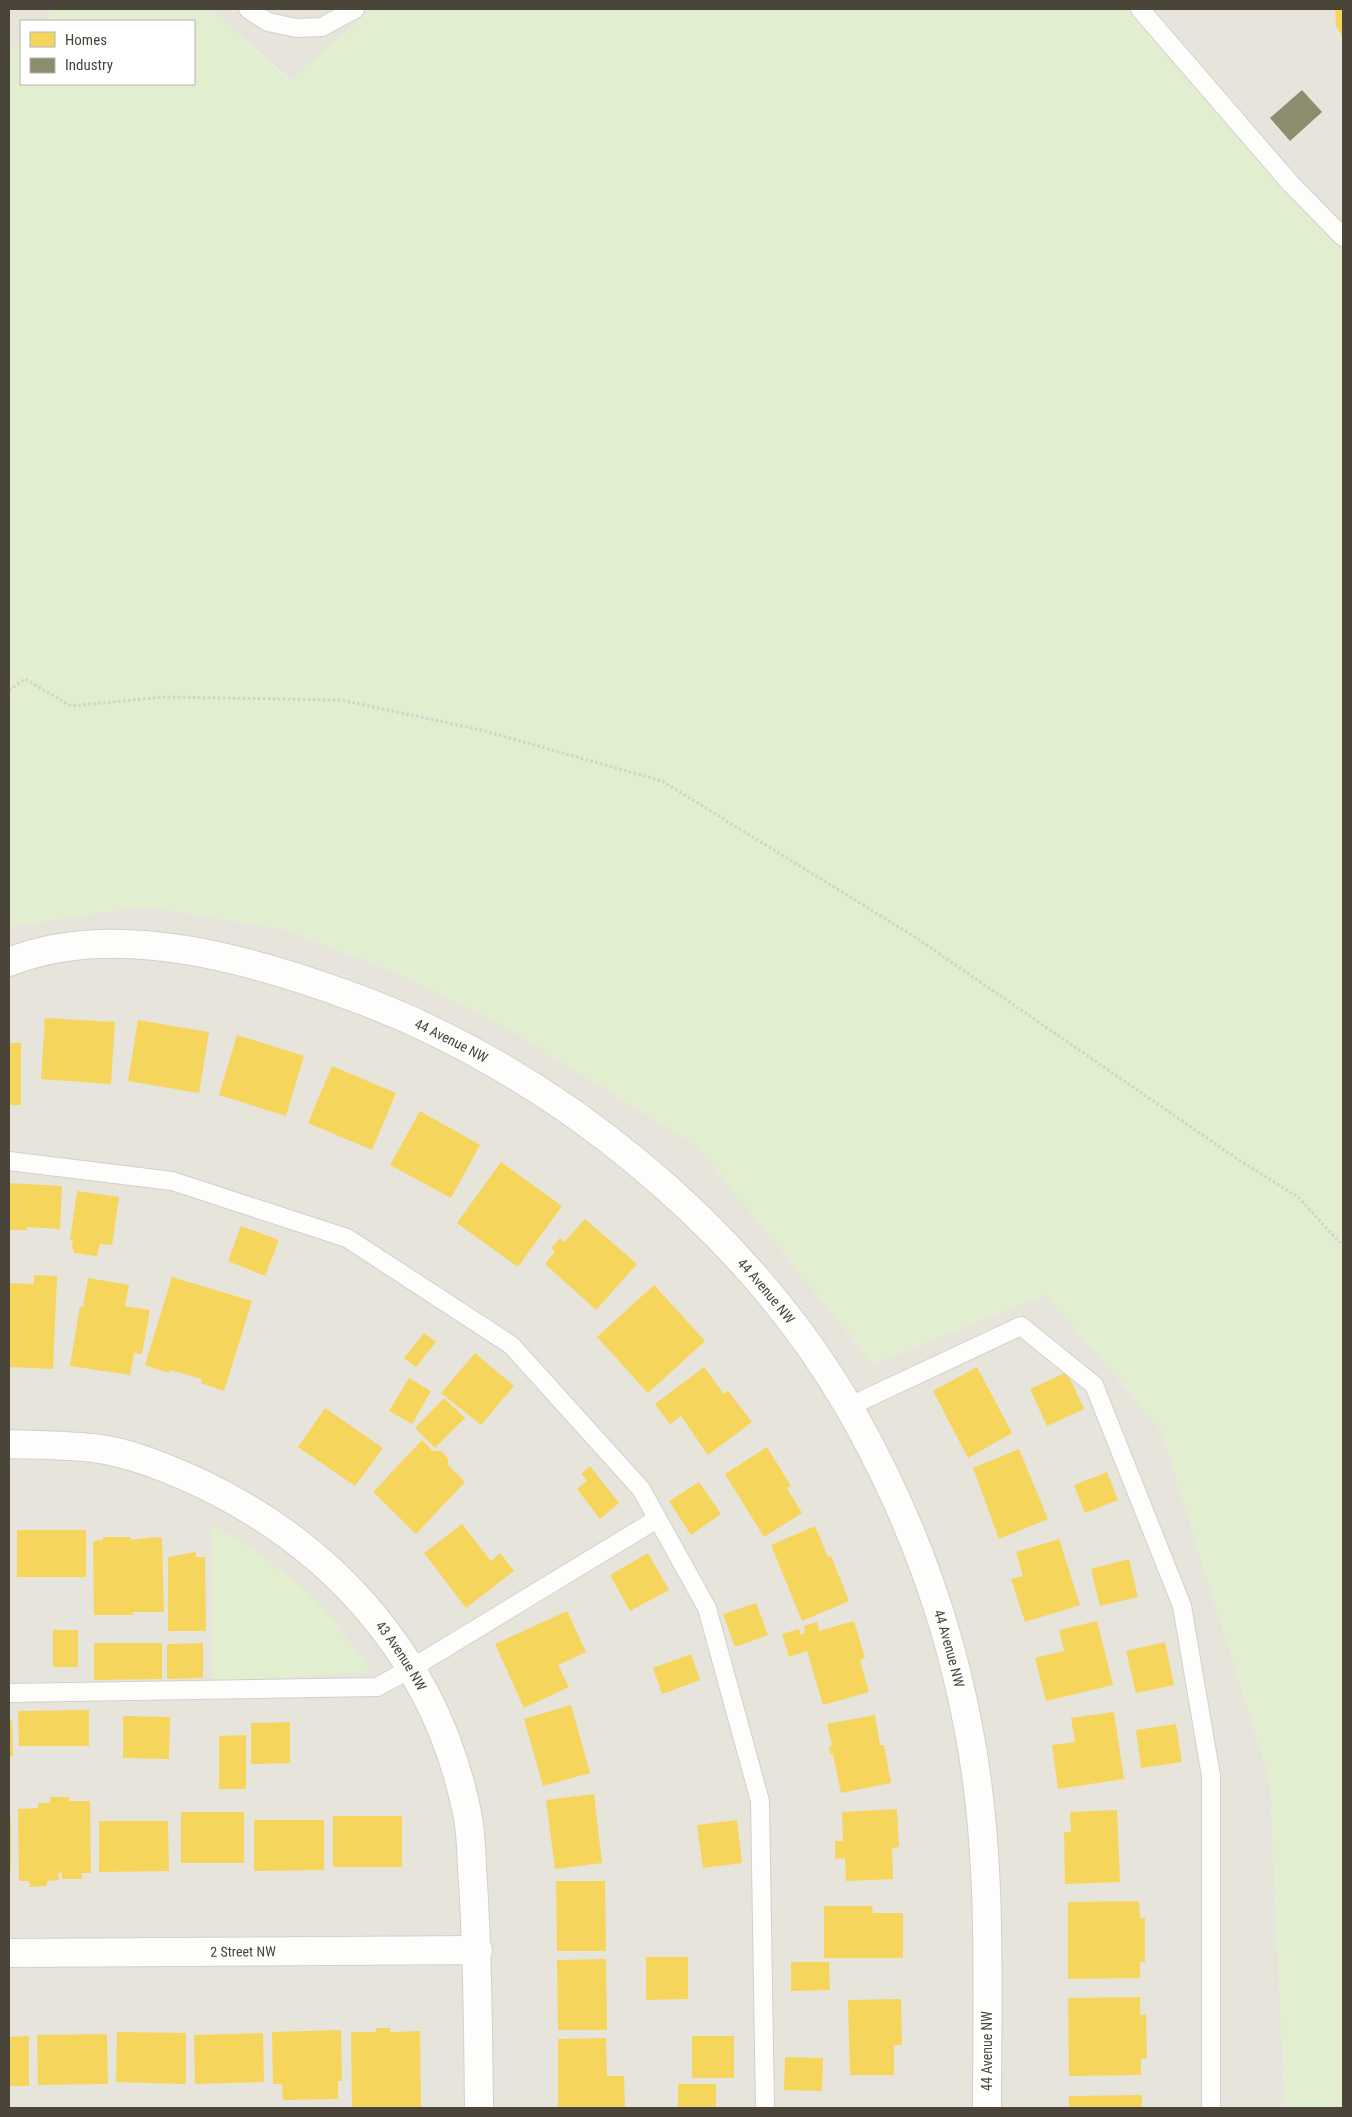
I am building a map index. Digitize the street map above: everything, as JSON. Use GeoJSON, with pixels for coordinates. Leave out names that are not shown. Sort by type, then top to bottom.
{"type":"FeatureCollection","features":[{"type":"Feature","properties":{"kind":"street","name":"44 Avenue NW"},"geometry":{"type":"LineString","coordinates":[[9,962],[52,949],[89,943],[126,943],[193,952],[259,966],[318,984],[376,1005],[483,1057],[532,1086],[579,1118],[625,1152],[676,1197],[725,1244],[770,1295],[811,1350],[848,1407],[882,1469],[911,1534],[936,1601],[954,1663],[968,1726],[985,1854],[987,2108]]}},
{"type":"Feature","properties":{"kind":"street","name":"43 Avenue NW"},"geometry":{"type":"LineString","coordinates":[[9,1444],[94,1448],[139,1459],[182,1475],[224,1494],[263,1517],[301,1544],[332,1572],[389,1633],[432,1703],[447,1740],[468,1816],[478,1950],[479,2108]]}},
{"type":"Feature","properties":{"kind":"street","name":"2 Street NW"},"geometry":{"type":"LineString","coordinates":[[9,1953],[478,1950]]}},
{"type":"Feature","properties":{"kind":"lane"},"geometry":{"type":"LineString","coordinates":[[248,9],[268,22],[296,28],[322,27],[356,9]]}},
{"type":"Feature","properties":{"kind":"lane"},"geometry":{"type":"LineString","coordinates":[[1140,9],[1291,184],[1343,237]]}},
{"type":"Feature","properties":{"kind":"lane"},"geometry":{"type":"LineString","coordinates":[[9,1161],[172,1181],[347,1238],[511,1345],[641,1489],[707,1608],[760,1801],[765,2108]]}},
{"type":"Feature","properties":{"kind":"lane"},"geometry":{"type":"LineString","coordinates":[[848,1407],[1021,1326],[1094,1385],[1182,1606],[1211,1776],[1211,2108]]}},
{"type":"Feature","properties":{"kind":"lane"},"geometry":{"type":"LineString","coordinates":[[9,1693],[377,1687],[412,1668],[657,1519]]}},
{"type":"Feature","properties":{"kind":"path"},"geometry":{"type":"LineString","coordinates":[[9,690],[25,679],[70,706],[164,697],[341,700],[481,730],[662,781],[915,936],[1236,1158],[1298,1197],[1343,1246]]}},
{"type":"Feature","properties":{"kind":"shaded area"},"geometry":{"type":"Polygon","coordinates":[[[9,9],[59,9],[45,20],[20,20],[20,42],[9,51],[9,9]]]}},
{"type":"Feature","properties":{"kind":"shaded area"},"geometry":{"type":"Polygon","coordinates":[[[209,9],[371,9],[292,81],[209,9]]]}},
{"type":"Feature","properties":{"kind":"shaded area"},"geometry":{"type":"Polygon","coordinates":[[[1126,9],[1343,9],[1343,251],[1126,9]]]}},
{"type":"Feature","properties":{"kind":"shaded area"},"geometry":{"type":"Polygon","coordinates":[[[143,906],[282,929],[393,971],[502,1025],[697,1146],[873,1364],[1046,1294],[1161,1430],[1270,1780],[1285,2108],[9,2108],[9,927],[143,906]]]}},
{"type":"Feature","properties":{"kind":"green space"},"geometry":{"type":"Polygon","coordinates":[[[59,9],[209,9],[291,81],[371,9],[1126,9],[1343,251],[1343,2108],[1285,2108],[1270,1780],[1161,1430],[1046,1294],[873,1364],[697,1146],[502,1025],[393,971],[282,929],[143,906],[9,927],[9,51],[20,42],[20,85],[195,85],[195,20],[45,20],[59,9]]]}},
{"type":"Feature","properties":{"kind":"green space"},"geometry":{"type":"Polygon","coordinates":[[[212,1524],[260,1554],[302,1588],[339,1627],[372,1672],[212,1682],[212,1524]]]}},
{"type":"Feature","properties":{"kind":"building: Homes"},"geometry":{"type":"Polygon","coordinates":[[[1335,9],[1343,9],[1343,37],[1336,26],[1335,9]]]}},
{"type":"Feature","properties":{"kind":"building: Homes"},"geometry":{"type":"Polygon","coordinates":[[[45,1018],[115,1022],[111,1084],[41,1079],[45,1018]]]}},
{"type":"Feature","properties":{"kind":"building: Homes"},"geometry":{"type":"Polygon","coordinates":[[[138,1020],[209,1032],[199,1093],[128,1081],[138,1020]]]}},
{"type":"Feature","properties":{"kind":"building: Homes"},"geometry":{"type":"Polygon","coordinates":[[[237,1035],[304,1056],[286,1116],[219,1095],[237,1035]]]}},
{"type":"Feature","properties":{"kind":"building: Homes"},"geometry":{"type":"Polygon","coordinates":[[[9,1043],[21,1043],[21,1105],[9,1105],[9,1043]]]}},
{"type":"Feature","properties":{"kind":"building: Homes"},"geometry":{"type":"Polygon","coordinates":[[[332,1066],[396,1093],[372,1150],[308,1123],[332,1066]]]}},
{"type":"Feature","properties":{"kind":"building: Homes"},"geometry":{"type":"Polygon","coordinates":[[[420,1111],[480,1145],[451,1198],[390,1165],[420,1111]]]}},
{"type":"Feature","properties":{"kind":"building: Homes"},"geometry":{"type":"Polygon","coordinates":[[[501,1162],[562,1206],[518,1267],[457,1223],[501,1162]]]}},
{"type":"Feature","properties":{"kind":"building: Homes"},"geometry":{"type":"Polygon","coordinates":[[[9,1183],[62,1186],[60,1229],[27,1227],[27,1230],[9,1230],[9,1183]]]}},
{"type":"Feature","properties":{"kind":"building: Homes"},"geometry":{"type":"Polygon","coordinates":[[[77,1191],[119,1197],[112,1245],[100,1244],[97,1256],[74,1253],[72,1247],[73,1240],[70,1240],[77,1191]]]}},
{"type":"Feature","properties":{"kind":"building: Homes"},"geometry":{"type":"Polygon","coordinates":[[[585,1219],[637,1264],[596,1310],[545,1264],[555,1252],[551,1248],[560,1238],[564,1242],[585,1219]]]}},
{"type":"Feature","properties":{"kind":"building: Homes"},"geometry":{"type":"Polygon","coordinates":[[[241,1226],[279,1240],[265,1276],[228,1261],[241,1226]]]}},
{"type":"Feature","properties":{"kind":"building: Homes"},"geometry":{"type":"Polygon","coordinates":[[[34,1275],[57,1276],[53,1369],[9,1367],[9,1283],[34,1284],[34,1275]]]}},
{"type":"Feature","properties":{"kind":"building: Homes"},"geometry":{"type":"Polygon","coordinates":[[[172,1277],[252,1301],[224,1391],[201,1383],[202,1379],[170,1370],[169,1373],[145,1365],[172,1277]]]}},
{"type":"Feature","properties":{"kind":"building: Homes"},"geometry":{"type":"Polygon","coordinates":[[[88,1278],[129,1285],[125,1306],[150,1310],[142,1354],[134,1353],[130,1375],[70,1366],[80,1306],[83,1307],[88,1278]]]}},
{"type":"Feature","properties":{"kind":"building: Homes"},"geometry":{"type":"Polygon","coordinates":[[[654,1285],[705,1341],[648,1393],[597,1337],[654,1285]]]}},
{"type":"Feature","properties":{"kind":"building: Homes"},"geometry":{"type":"Polygon","coordinates":[[[424,1333],[436,1342],[416,1367],[404,1358],[424,1333]]]}},
{"type":"Feature","properties":{"kind":"building: Homes"},"geometry":{"type":"Polygon","coordinates":[[[475,1353],[514,1386],[481,1425],[441,1393],[475,1353]]]}},
{"type":"Feature","properties":{"kind":"building: Homes"},"geometry":{"type":"Polygon","coordinates":[[[704,1367],[724,1394],[728,1391],[752,1422],[708,1455],[681,1416],[670,1424],[655,1404],[704,1367]]]}},
{"type":"Feature","properties":{"kind":"building: Homes"},"geometry":{"type":"Polygon","coordinates":[[[977,1367],[1012,1433],[968,1458],[933,1391],[977,1367]]]}},
{"type":"Feature","properties":{"kind":"building: Homes"},"geometry":{"type":"Polygon","coordinates":[[[1067,1372],[1084,1409],[1047,1426],[1030,1389],[1067,1372]]]}},
{"type":"Feature","properties":{"kind":"building: Homes"},"geometry":{"type":"Polygon","coordinates":[[[409,1378],[431,1391],[412,1424],[389,1411],[409,1378]]]}},
{"type":"Feature","properties":{"kind":"building: Homes"},"geometry":{"type":"Polygon","coordinates":[[[444,1398],[465,1418],[435,1448],[415,1428],[444,1398]]]}},
{"type":"Feature","properties":{"kind":"building: Homes"},"geometry":{"type":"Polygon","coordinates":[[[325,1408],[383,1448],[355,1486],[298,1447],[325,1408]]]}},
{"type":"Feature","properties":{"kind":"building: Homes"},"geometry":{"type":"Polygon","coordinates":[[[422,1440],[433,1451],[441,1451],[448,1458],[448,1465],[465,1482],[416,1534],[373,1492],[422,1440]]]}},
{"type":"Feature","properties":{"kind":"building: Homes"},"geometry":{"type":"Polygon","coordinates":[[[767,1447],[791,1486],[787,1488],[802,1513],[764,1537],[725,1474],[767,1447]]]}},
{"type":"Feature","properties":{"kind":"building: Homes"},"geometry":{"type":"Polygon","coordinates":[[[1019,1449],[1048,1519],[999,1539],[973,1468],[1019,1449]]]}},
{"type":"Feature","properties":{"kind":"building: Homes"},"geometry":{"type":"Polygon","coordinates":[[[590,1466],[619,1503],[600,1519],[577,1489],[587,1481],[581,1474],[590,1466]]]}},
{"type":"Feature","properties":{"kind":"building: Homes"},"geometry":{"type":"Polygon","coordinates":[[[1107,1472],[1118,1500],[1085,1513],[1074,1485],[1107,1472]]]}},
{"type":"Feature","properties":{"kind":"building: Homes"},"geometry":{"type":"Polygon","coordinates":[[[699,1482],[721,1514],[691,1535],[669,1501],[699,1482]]]}},
{"type":"Feature","properties":{"kind":"building: Homes"},"geometry":{"type":"Polygon","coordinates":[[[462,1524],[491,1561],[500,1553],[514,1571],[466,1608],[424,1553],[462,1524]]]}},
{"type":"Feature","properties":{"kind":"building: Homes"},"geometry":{"type":"Polygon","coordinates":[[[815,1526],[828,1557],[831,1556],[849,1601],[802,1621],[771,1545],[815,1526]]]}},
{"type":"Feature","properties":{"kind":"building: Homes"},"geometry":{"type":"Polygon","coordinates":[[[17,1530],[86,1530],[86,1577],[17,1577],[17,1530]]]}},
{"type":"Feature","properties":{"kind":"building: Homes"},"geometry":{"type":"Polygon","coordinates":[[[103,1537],[131,1537],[131,1540],[154,1537],[162,1538],[164,1612],[133,1612],[133,1615],[94,1615],[93,1541],[103,1540],[103,1537]]]}},
{"type":"Feature","properties":{"kind":"building: Homes"},"geometry":{"type":"Polygon","coordinates":[[[1059,1539],[1080,1605],[1025,1622],[1011,1579],[1023,1576],[1016,1552],[1059,1539]]]}},
{"type":"Feature","properties":{"kind":"building: Homes"},"geometry":{"type":"Polygon","coordinates":[[[196,1552],[196,1557],[205,1557],[206,1631],[168,1631],[168,1557],[196,1552]]]}},
{"type":"Feature","properties":{"kind":"building: Homes"},"geometry":{"type":"Polygon","coordinates":[[[648,1553],[669,1590],[630,1611],[610,1575],[648,1553]]]}},
{"type":"Feature","properties":{"kind":"building: Homes"},"geometry":{"type":"Polygon","coordinates":[[[1129,1559],[1138,1597],[1100,1606],[1091,1569],[1129,1559]]]}},
{"type":"Feature","properties":{"kind":"building: Homes"},"geometry":{"type":"Polygon","coordinates":[[[756,1603],[768,1635],[735,1647],[723,1614],[756,1603]]]}},
{"type":"Feature","properties":{"kind":"building: Homes"},"geometry":{"type":"Polygon","coordinates":[[[567,1611],[586,1652],[558,1665],[569,1687],[524,1708],[495,1644],[567,1611]]]}},
{"type":"Feature","properties":{"kind":"building: Homes"},"geometry":{"type":"Polygon","coordinates":[[[854,1621],[865,1658],[860,1660],[869,1692],[823,1705],[807,1651],[789,1657],[782,1634],[799,1629],[801,1635],[805,1633],[804,1626],[817,1622],[819,1631],[854,1621]]]}},
{"type":"Feature","properties":{"kind":"building: Homes"},"geometry":{"type":"Polygon","coordinates":[[[1097,1621],[1113,1685],[1046,1701],[1035,1658],[1064,1651],[1059,1630],[1097,1621]]]}},
{"type":"Feature","properties":{"kind":"building: Homes"},"geometry":{"type":"Polygon","coordinates":[[[53,1630],[78,1630],[78,1667],[53,1667],[53,1630]]]}},
{"type":"Feature","properties":{"kind":"building: Homes"},"geometry":{"type":"Polygon","coordinates":[[[1165,1642],[1174,1685],[1136,1693],[1126,1651],[1165,1642]]]}},
{"type":"Feature","properties":{"kind":"building: Homes"},"geometry":{"type":"Polygon","coordinates":[[[94,1643],[162,1643],[162,1679],[94,1680],[94,1643]]]}},
{"type":"Feature","properties":{"kind":"building: Homes"},"geometry":{"type":"Polygon","coordinates":[[[203,1643],[203,1678],[167,1679],[167,1644],[203,1643]]]}},
{"type":"Feature","properties":{"kind":"building: Homes"},"geometry":{"type":"Polygon","coordinates":[[[691,1654],[700,1680],[662,1694],[653,1668],[691,1654]]]}},
{"type":"Feature","properties":{"kind":"building: Homes"},"geometry":{"type":"Polygon","coordinates":[[[571,1705],[590,1773],[543,1786],[524,1719],[571,1705]]]}},
{"type":"Feature","properties":{"kind":"building: Homes"},"geometry":{"type":"Polygon","coordinates":[[[89,1710],[89,1746],[19,1746],[18,1711],[89,1710]]]}},
{"type":"Feature","properties":{"kind":"building: Homes"},"geometry":{"type":"Polygon","coordinates":[[[1114,1712],[1124,1779],[1058,1789],[1052,1745],[1075,1742],[1071,1718],[1114,1712]]]}},
{"type":"Feature","properties":{"kind":"building: Homes"},"geometry":{"type":"Polygon","coordinates":[[[875,1715],[880,1745],[884,1745],[891,1783],[841,1793],[833,1754],[830,1754],[829,1748],[832,1745],[827,1724],[875,1715]]]}},
{"type":"Feature","properties":{"kind":"building: Homes"},"geometry":{"type":"Polygon","coordinates":[[[123,1716],[170,1717],[169,1759],[123,1758],[123,1716]]]}},
{"type":"Feature","properties":{"kind":"building: Homes"},"geometry":{"type":"Polygon","coordinates":[[[12,1719],[13,1756],[9,1756],[9,1720],[12,1719]]]}},
{"type":"Feature","properties":{"kind":"building: Homes"},"geometry":{"type":"Polygon","coordinates":[[[290,1722],[290,1763],[251,1764],[251,1723],[290,1722]]]}},
{"type":"Feature","properties":{"kind":"building: Homes"},"geometry":{"type":"Polygon","coordinates":[[[1176,1724],[1182,1762],[1141,1768],[1136,1730],[1176,1724]]]}},
{"type":"Feature","properties":{"kind":"building: Homes"},"geometry":{"type":"Polygon","coordinates":[[[246,1735],[246,1789],[219,1789],[219,1736],[246,1735]]]}},
{"type":"Feature","properties":{"kind":"building: Homes"},"geometry":{"type":"Polygon","coordinates":[[[594,1794],[602,1863],[555,1869],[546,1800],[594,1794]]]}},
{"type":"Feature","properties":{"kind":"building: Homes"},"geometry":{"type":"Polygon","coordinates":[[[50,1797],[69,1797],[69,1801],[90,1801],[91,1873],[81,1873],[82,1879],[62,1879],[62,1873],[58,1873],[59,1880],[47,1881],[47,1886],[30,1887],[29,1881],[19,1881],[18,1809],[38,1808],[38,1803],[50,1803],[50,1797]]]}},
{"type":"Feature","properties":{"kind":"building: Homes"},"geometry":{"type":"Polygon","coordinates":[[[897,1809],[899,1847],[892,1848],[893,1879],[846,1881],[845,1858],[835,1859],[835,1841],[843,1841],[842,1812],[897,1809]]]}},
{"type":"Feature","properties":{"kind":"building: Homes"},"geometry":{"type":"Polygon","coordinates":[[[1117,1810],[1120,1882],[1065,1884],[1064,1832],[1071,1832],[1070,1812],[1117,1810]]]}},
{"type":"Feature","properties":{"kind":"building: Homes"},"geometry":{"type":"Polygon","coordinates":[[[181,1812],[244,1812],[244,1863],[181,1863],[181,1812]]]}},
{"type":"Feature","properties":{"kind":"building: Homes"},"geometry":{"type":"Polygon","coordinates":[[[333,1816],[402,1816],[402,1867],[333,1867],[333,1816]]]}},
{"type":"Feature","properties":{"kind":"building: Homes"},"geometry":{"type":"Polygon","coordinates":[[[9,1817],[11,1817],[11,1871],[9,1871],[9,1817]]]}},
{"type":"Feature","properties":{"kind":"building: Homes"},"geometry":{"type":"Polygon","coordinates":[[[254,1820],[324,1820],[324,1870],[254,1871],[254,1820]]]}},
{"type":"Feature","properties":{"kind":"building: Homes"},"geometry":{"type":"Polygon","coordinates":[[[737,1820],[742,1863],[703,1868],[697,1825],[737,1820]]]}},
{"type":"Feature","properties":{"kind":"building: Homes"},"geometry":{"type":"Polygon","coordinates":[[[99,1821],[168,1821],[169,1871],[99,1872],[99,1821]]]}},
{"type":"Feature","properties":{"kind":"building: Homes"},"geometry":{"type":"Polygon","coordinates":[[[556,1881],[605,1881],[606,1951],[557,1951],[556,1881]]]}},
{"type":"Feature","properties":{"kind":"building: Homes"},"geometry":{"type":"Polygon","coordinates":[[[1139,1901],[1140,1918],[1145,1918],[1145,1962],[1140,1962],[1140,1978],[1068,1979],[1068,1902],[1139,1901]]]}},
{"type":"Feature","properties":{"kind":"building: Homes"},"geometry":{"type":"Polygon","coordinates":[[[824,1906],[872,1906],[873,1913],[903,1913],[903,1958],[824,1958],[824,1906]]]}},
{"type":"Feature","properties":{"kind":"building: Homes"},"geometry":{"type":"Polygon","coordinates":[[[646,1957],[688,1957],[688,1999],[646,2000],[646,1957]]]}},
{"type":"Feature","properties":{"kind":"building: Homes"},"geometry":{"type":"Polygon","coordinates":[[[606,1959],[607,2030],[558,2030],[557,1960],[606,1959]]]}},
{"type":"Feature","properties":{"kind":"building: Homes"},"geometry":{"type":"Polygon","coordinates":[[[791,1962],[829,1962],[830,1990],[791,1991],[791,1962]]]}},
{"type":"Feature","properties":{"kind":"building: Homes"},"geometry":{"type":"Polygon","coordinates":[[[1140,1997],[1140,2015],[1146,2014],[1147,2058],[1141,2059],[1141,2075],[1069,2076],[1068,1998],[1140,1997]]]}},
{"type":"Feature","properties":{"kind":"building: Homes"},"geometry":{"type":"Polygon","coordinates":[[[901,1999],[902,2045],[894,2045],[894,2075],[850,2075],[848,2000],[901,1999]]]}},
{"type":"Feature","properties":{"kind":"building: Homes"},"geometry":{"type":"Polygon","coordinates":[[[376,2028],[390,2028],[390,2032],[420,2031],[421,2108],[352,2108],[351,2032],[376,2032],[376,2028]]]}},
{"type":"Feature","properties":{"kind":"building: Homes"},"geometry":{"type":"Polygon","coordinates":[[[341,2030],[342,2081],[338,2081],[338,2099],[283,2100],[282,2084],[273,2084],[272,2032],[341,2030]]]}},
{"type":"Feature","properties":{"kind":"building: Homes"},"geometry":{"type":"Polygon","coordinates":[[[117,2032],[186,2033],[186,2084],[116,2082],[117,2032]]]}},
{"type":"Feature","properties":{"kind":"building: Homes"},"geometry":{"type":"Polygon","coordinates":[[[263,2033],[264,2082],[195,2084],[194,2035],[263,2033]]]}},
{"type":"Feature","properties":{"kind":"building: Homes"},"geometry":{"type":"Polygon","coordinates":[[[107,2034],[108,2084],[38,2085],[37,2035],[107,2034]]]}},
{"type":"Feature","properties":{"kind":"building: Homes"},"geometry":{"type":"Polygon","coordinates":[[[29,2036],[29,2086],[9,2086],[9,2037],[29,2036]]]}},
{"type":"Feature","properties":{"kind":"building: Homes"},"geometry":{"type":"Polygon","coordinates":[[[692,2036],[734,2036],[734,2078],[692,2078],[692,2036]]]}},
{"type":"Feature","properties":{"kind":"building: Homes"},"geometry":{"type":"Polygon","coordinates":[[[606,2038],[607,2076],[624,2076],[625,2108],[558,2108],[558,2039],[606,2038]]]}},
{"type":"Feature","properties":{"kind":"building: Homes"},"geometry":{"type":"Polygon","coordinates":[[[785,2057],[823,2058],[822,2091],[784,2090],[785,2057]]]}},
{"type":"Feature","properties":{"kind":"building: Homes"},"geometry":{"type":"Polygon","coordinates":[[[678,2084],[716,2084],[716,2108],[678,2108],[678,2084]]]}},
{"type":"Feature","properties":{"kind":"building: Homes"},"geometry":{"type":"Polygon","coordinates":[[[1142,2095],[1142,2108],[1069,2108],[1069,2096],[1142,2095]]]}},
{"type":"Feature","properties":{"kind":"building: Industry"},"geometry":{"type":"Polygon","coordinates":[[[1302,90],[1322,112],[1290,141],[1270,118],[1302,90]]]}}]}
